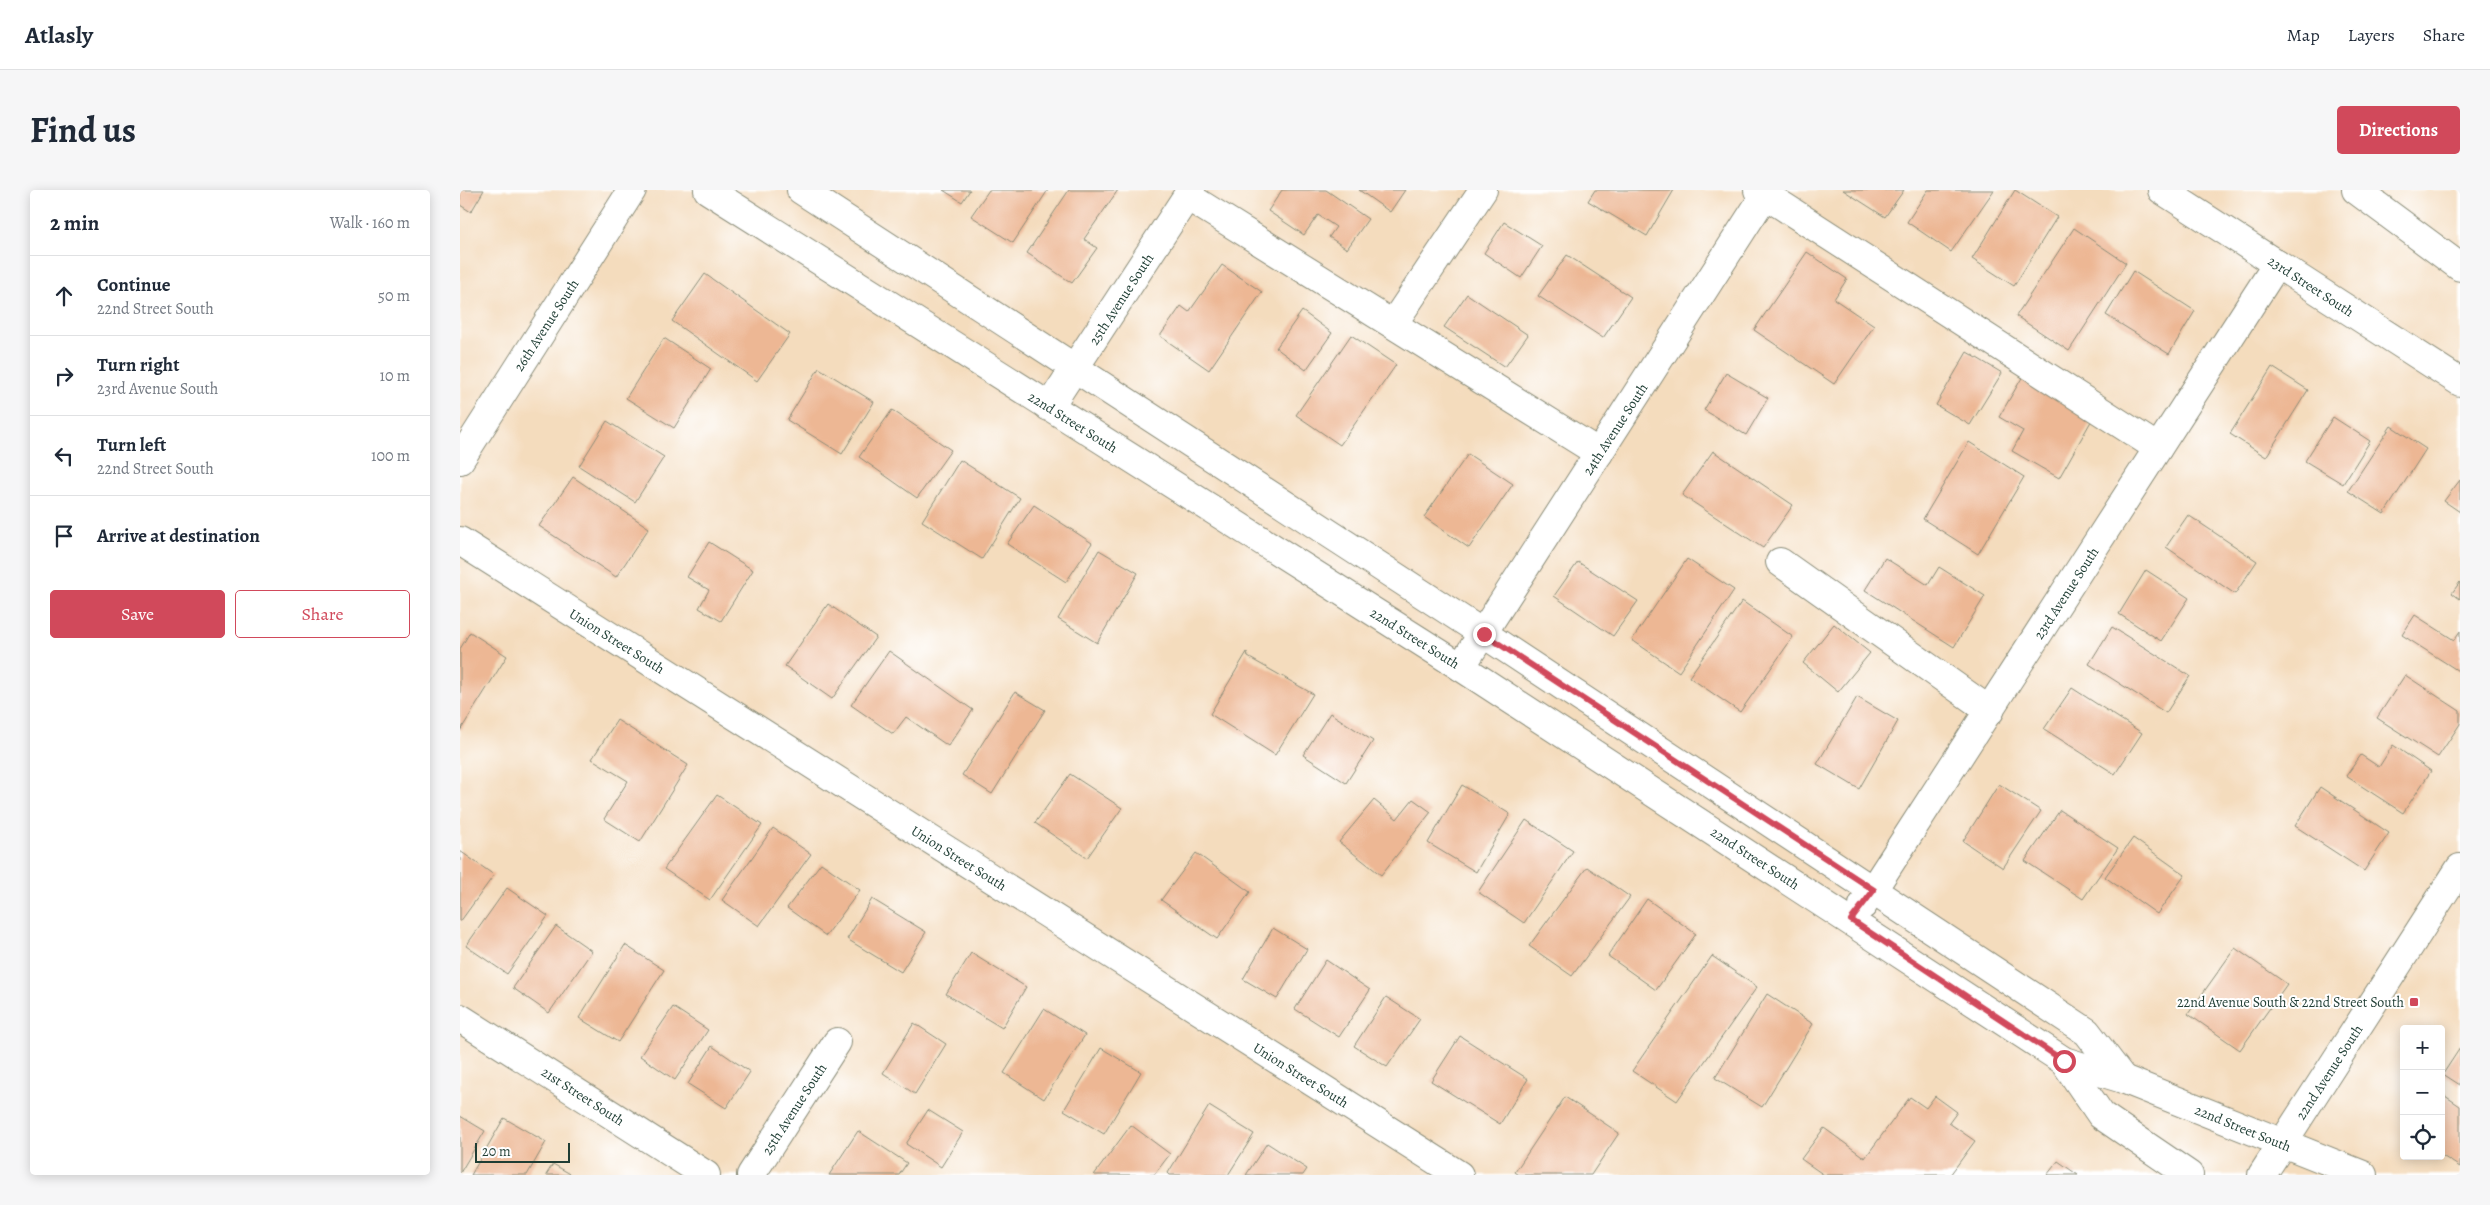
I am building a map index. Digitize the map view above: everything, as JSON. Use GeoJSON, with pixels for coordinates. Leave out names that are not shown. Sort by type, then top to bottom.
{"type":"FeatureCollection","features":[{"type":"Feature","properties":{"kind":"street","name":"26th Avenue South"},"geometry":{"type":"LineString","coordinates":[[460,460],[632,190]]}},
{"type":"Feature","properties":{"kind":"street","name":"22nd Street South"},"geometry":{"type":"LineString","coordinates":[[708,190],[1461,667],[1851,920],[2064,1061],[2123,1079],[2363,1175]]}},
{"type":"Feature","properties":{"kind":"street"},"geometry":{"type":"LineString","coordinates":[[801,190],[1484,634],[2087,1032],[2123,1079]]}},
{"type":"Feature","properties":{"kind":"street"},"geometry":{"type":"LineString","coordinates":[[1393,324],[1482,190]]}},
{"type":"Feature","properties":{"kind":"street","name":"23rd Street South"},"geometry":{"type":"LineString","coordinates":[[2162,190],[2460,382]]}},
{"type":"Feature","properties":{"kind":"street"},"geometry":{"type":"LineString","coordinates":[[2356,190],[2460,267]]}},
{"type":"Feature","properties":{"kind":"street"},"geometry":{"type":"LineString","coordinates":[[1763,191],[2158,448]]}},
{"type":"Feature","properties":{"kind":"street","name":"24th Avenue South"},"geometry":{"type":"LineString","coordinates":[[1461,667],[1599,453],[1763,191]]}},
{"type":"Feature","properties":{"kind":"street","name":"25th Avenue South"},"geometry":{"type":"LineString","coordinates":[[1049,407],[1076,369],[1189,193]]}},
{"type":"Feature","properties":{"kind":"street"},"geometry":{"type":"LineString","coordinates":[[1189,193],[1599,453]]}},
{"type":"Feature","properties":{"kind":"street","name":"23rd Avenue South"},"geometry":{"type":"LineString","coordinates":[[1851,920],[1874,890],[2277,264]]}},
{"type":"Feature","properties":{"kind":"street","name":"Union Street South"},"geometry":{"type":"LineString","coordinates":[[460,541],[1459,1175]]}},
{"type":"Feature","properties":{"kind":"street"},"geometry":{"type":"LineString","coordinates":[[1780,562],[1990,711]]}},
{"type":"Feature","properties":{"kind":"street","name":"22nd Avenue South"},"geometry":{"type":"LineString","coordinates":[[2262,1175],[2460,868]]}},
{"type":"Feature","properties":{"kind":"street","name":"21st Street South"},"geometry":{"type":"LineString","coordinates":[[460,1018],[706,1175]]}},
{"type":"Feature","properties":{"kind":"street","name":"25th Avenue South"},"geometry":{"type":"LineString","coordinates":[[750,1175],[837,1042]]}},
{"type":"Feature","properties":{"kind":"street"},"geometry":{"type":"LineString","coordinates":[[2064,1061],[2101,1114],[2189,1175]]}},
{"type":"Feature","properties":{"kind":"building"},"geometry":{"type":"Polygon","coordinates":[[[460,190],[484,190],[471,212],[460,205],[460,190]]]}},
{"type":"Feature","properties":{"kind":"building"},"geometry":{"type":"Polygon","coordinates":[[[943,190],[970,190],[962,202],[943,190]]]}},
{"type":"Feature","properties":{"kind":"building"},"geometry":{"type":"Polygon","coordinates":[[[989,190],[1048,190],[1013,243],[971,216],[989,190]]]}},
{"type":"Feature","properties":{"kind":"building"},"geometry":{"type":"Polygon","coordinates":[[[1069,190],[1118,190],[1084,239],[1097,248],[1072,283],[1027,253],[1069,190]]]}},
{"type":"Feature","properties":{"kind":"building"},"geometry":{"type":"Polygon","coordinates":[[[1282,190],[1326,190],[1368,219],[1347,249],[1329,237],[1336,227],[1318,215],[1304,235],[1268,211],[1282,190]]]}},
{"type":"Feature","properties":{"kind":"building"},"geometry":{"type":"Polygon","coordinates":[[[1359,190],[1405,190],[1390,212],[1359,190]]]}},
{"type":"Feature","properties":{"kind":"building"},"geometry":{"type":"Polygon","coordinates":[[[1595,190],[1674,190],[1647,236],[1588,201],[1595,190]]]}},
{"type":"Feature","properties":{"kind":"building"},"geometry":{"type":"Polygon","coordinates":[[[1843,190],[1904,190],[1885,217],[1843,190]]]}},
{"type":"Feature","properties":{"kind":"building"},"geometry":{"type":"Polygon","coordinates":[[[1928,190],[1994,190],[1951,252],[1907,222],[1928,190]]]}},
{"type":"Feature","properties":{"kind":"building"},"geometry":{"type":"Polygon","coordinates":[[[2015,190],[2057,217],[2014,286],[1972,259],[2015,190]]]}},
{"type":"Feature","properties":{"kind":"building"},"geometry":{"type":"Polygon","coordinates":[[[1504,222],[1542,246],[1521,278],[1484,253],[1504,222]]]}},
{"type":"Feature","properties":{"kind":"building"},"geometry":{"type":"Polygon","coordinates":[[[2074,228],[2126,263],[2069,351],[2016,316],[2074,228]]]}},
{"type":"Feature","properties":{"kind":"building"},"geometry":{"type":"Polygon","coordinates":[[[1807,252],[1847,279],[1834,299],[1874,326],[1834,384],[1754,330],[1807,252]]]}},
{"type":"Feature","properties":{"kind":"building"},"geometry":{"type":"Polygon","coordinates":[[[1567,255],[1631,297],[1603,338],[1538,296],[1567,255]]]}},
{"type":"Feature","properties":{"kind":"building"},"geometry":{"type":"Polygon","coordinates":[[[1222,265],[1262,292],[1209,370],[1160,336],[1181,306],[1189,312],[1222,265]]]}},
{"type":"Feature","properties":{"kind":"building"},"geometry":{"type":"Polygon","coordinates":[[[2133,271],[2195,311],[2169,354],[2106,315],[2133,271]]]}},
{"type":"Feature","properties":{"kind":"building"},"geometry":{"type":"Polygon","coordinates":[[[705,274],[790,334],[757,381],[672,321],[705,274]]]}},
{"type":"Feature","properties":{"kind":"building"},"geometry":{"type":"Polygon","coordinates":[[[1467,294],[1528,335],[1505,367],[1444,327],[1467,294]]]}},
{"type":"Feature","properties":{"kind":"building"},"geometry":{"type":"Polygon","coordinates":[[[1302,311],[1332,333],[1306,370],[1276,348],[1302,311]]]}},
{"type":"Feature","properties":{"kind":"building"},"geometry":{"type":"Polygon","coordinates":[[[1351,335],[1396,365],[1340,445],[1296,415],[1351,335]]]}},
{"type":"Feature","properties":{"kind":"building"},"geometry":{"type":"Polygon","coordinates":[[[664,338],[711,369],[674,428],[626,398],[664,338]]]}},
{"type":"Feature","properties":{"kind":"building"},"geometry":{"type":"Polygon","coordinates":[[[1967,352],[2002,373],[1970,425],[1936,405],[1967,352]]]}},
{"type":"Feature","properties":{"kind":"building"},"geometry":{"type":"Polygon","coordinates":[[[2272,367],[2308,390],[2266,457],[2230,434],[2272,367]]]}},
{"type":"Feature","properties":{"kind":"building"},"geometry":{"type":"Polygon","coordinates":[[[819,368],[874,402],[842,454],[787,420],[819,368]]]}},
{"type":"Feature","properties":{"kind":"building"},"geometry":{"type":"Polygon","coordinates":[[[1726,373],[1768,398],[1746,435],[1704,410],[1726,373]]]}},
{"type":"Feature","properties":{"kind":"building"},"geometry":{"type":"Polygon","coordinates":[[[2023,376],[2094,416],[2059,478],[2012,451],[2023,431],[1999,417],[2023,376]]]}},
{"type":"Feature","properties":{"kind":"building"},"geometry":{"type":"Polygon","coordinates":[[[892,410],[951,450],[917,498],[859,457],[892,410]]]}},
{"type":"Feature","properties":{"kind":"building"},"geometry":{"type":"Polygon","coordinates":[[[2333,417],[2370,441],[2343,484],[2305,461],[2333,417]]]}},
{"type":"Feature","properties":{"kind":"building"},"geometry":{"type":"Polygon","coordinates":[[[607,421],[664,457],[635,502],[579,466],[607,421]]]}},
{"type":"Feature","properties":{"kind":"building"},"geometry":{"type":"Polygon","coordinates":[[[2391,426],[2426,449],[2384,514],[2348,491],[2391,426]]]}},
{"type":"Feature","properties":{"kind":"building"},"geometry":{"type":"Polygon","coordinates":[[[1969,442],[2024,477],[1978,554],[1923,519],[1969,442]]]}},
{"type":"Feature","properties":{"kind":"building"},"geometry":{"type":"Polygon","coordinates":[[[1713,451],[1793,505],[1763,548],[1682,495],[1713,451]]]}},
{"type":"Feature","properties":{"kind":"building"},"geometry":{"type":"Polygon","coordinates":[[[1468,454],[1513,484],[1469,548],[1424,517],[1468,454]]]}},
{"type":"Feature","properties":{"kind":"building"},"geometry":{"type":"Polygon","coordinates":[[[960,460],[1020,498],[982,559],[922,521],[960,460]]]}},
{"type":"Feature","properties":{"kind":"building"},"geometry":{"type":"Polygon","coordinates":[[[573,477],[649,528],[616,577],[539,526],[573,477]]]}},
{"type":"Feature","properties":{"kind":"building"},"geometry":{"type":"Polygon","coordinates":[[[2460,480],[2460,512],[2444,501],[2460,480]]]}},
{"type":"Feature","properties":{"kind":"building"},"geometry":{"type":"Polygon","coordinates":[[[1034,505],[1092,543],[1066,582],[1007,544],[1034,505]]]}},
{"type":"Feature","properties":{"kind":"building"},"geometry":{"type":"Polygon","coordinates":[[[2188,515],[2257,561],[2235,594],[2166,547],[2188,515]]]}},
{"type":"Feature","properties":{"kind":"building"},"geometry":{"type":"Polygon","coordinates":[[[709,542],[753,570],[721,621],[699,608],[709,590],[687,577],[709,542]]]}},
{"type":"Feature","properties":{"kind":"building"},"geometry":{"type":"Polygon","coordinates":[[[1099,550],[1138,573],[1097,643],[1058,619],[1099,550]]]}},
{"type":"Feature","properties":{"kind":"building"},"geometry":{"type":"Polygon","coordinates":[[[1885,558],[1928,585],[1939,567],[1985,596],[1954,647],[1865,590],[1885,558]]]}},
{"type":"Feature","properties":{"kind":"building"},"geometry":{"type":"Polygon","coordinates":[[[1687,559],[1734,590],[1679,672],[1632,640],[1687,559]]]}},
{"type":"Feature","properties":{"kind":"building"},"geometry":{"type":"Polygon","coordinates":[[[1578,562],[1638,601],[1613,636],[1554,596],[1578,562]]]}},
{"type":"Feature","properties":{"kind":"building"},"geometry":{"type":"Polygon","coordinates":[[[2146,570],[2189,598],[2161,641],[2119,614],[2146,570]]]}},
{"type":"Feature","properties":{"kind":"building"},"geometry":{"type":"Polygon","coordinates":[[[2460,582],[2460,599],[2452,593],[2460,582]]]}},
{"type":"Feature","properties":{"kind":"building"},"geometry":{"type":"Polygon","coordinates":[[[1742,601],[1793,637],[1740,712],[1689,677],[1742,601]]]}},
{"type":"Feature","properties":{"kind":"building"},"geometry":{"type":"Polygon","coordinates":[[[828,604],[876,637],[832,699],[785,666],[828,604]]]}},
{"type":"Feature","properties":{"kind":"building"},"geometry":{"type":"Polygon","coordinates":[[[2415,615],[2454,640],[2460,631],[2460,672],[2402,635],[2415,615]]]}},
{"type":"Feature","properties":{"kind":"building"},"geometry":{"type":"Polygon","coordinates":[[[1834,624],[1870,653],[1838,692],[1803,663],[1834,624]]]}},
{"type":"Feature","properties":{"kind":"building"},"geometry":{"type":"Polygon","coordinates":[[[2112,627],[2190,676],[2166,713],[2089,664],[2112,627]]]}},
{"type":"Feature","properties":{"kind":"building"},"geometry":{"type":"Polygon","coordinates":[[[470,632],[507,656],[460,731],[460,649],[470,632]]]}},
{"type":"Feature","properties":{"kind":"building"},"geometry":{"type":"Polygon","coordinates":[[[889,651],[973,710],[948,746],[906,717],[893,734],[851,705],[889,651]]]}},
{"type":"Feature","properties":{"kind":"building"},"geometry":{"type":"Polygon","coordinates":[[[1247,652],[1248,657],[1313,694],[1275,755],[1210,714],[1247,652]]]}},
{"type":"Feature","properties":{"kind":"building"},"geometry":{"type":"Polygon","coordinates":[[[2405,675],[2460,711],[2460,724],[2438,757],[2377,718],[2405,675]]]}},
{"type":"Feature","properties":{"kind":"building"},"geometry":{"type":"Polygon","coordinates":[[[2072,688],[2142,733],[2115,774],[2044,729],[2072,688]]]}},
{"type":"Feature","properties":{"kind":"building"},"geometry":{"type":"Polygon","coordinates":[[[1015,692],[1045,710],[992,794],[962,775],[1015,692]]]}},
{"type":"Feature","properties":{"kind":"building"},"geometry":{"type":"Polygon","coordinates":[[[1857,697],[1898,721],[1859,789],[1817,764],[1857,697]]]}},
{"type":"Feature","properties":{"kind":"building"},"geometry":{"type":"Polygon","coordinates":[[[1330,713],[1373,741],[1346,783],[1303,755],[1330,713]]]}},
{"type":"Feature","properties":{"kind":"building"},"geometry":{"type":"Polygon","coordinates":[[[617,720],[688,765],[640,842],[604,819],[628,781],[592,759],[617,720]]]}},
{"type":"Feature","properties":{"kind":"building"},"geometry":{"type":"Polygon","coordinates":[[[2393,745],[2431,771],[2403,813],[2346,776],[2361,755],[2379,767],[2393,745]]]}},
{"type":"Feature","properties":{"kind":"building"},"geometry":{"type":"Polygon","coordinates":[[[1070,774],[1122,808],[1087,858],[1035,823],[1070,774]]]}},
{"type":"Feature","properties":{"kind":"building"},"geometry":{"type":"Polygon","coordinates":[[[1999,784],[2041,811],[2003,868],[1963,841],[1999,784]]]}},
{"type":"Feature","properties":{"kind":"building"},"geometry":{"type":"Polygon","coordinates":[[[1462,785],[1510,814],[1476,872],[1428,843],[1462,785]]]}},
{"type":"Feature","properties":{"kind":"building"},"geometry":{"type":"Polygon","coordinates":[[[2320,787],[2389,833],[2364,871],[2295,826],[2320,787]]]}},
{"type":"Feature","properties":{"kind":"building"},"geometry":{"type":"Polygon","coordinates":[[[717,795],[762,825],[710,900],[664,869],[717,795]]]}},
{"type":"Feature","properties":{"kind":"building"},"geometry":{"type":"Polygon","coordinates":[[[1413,799],[1431,812],[1381,875],[1339,842],[1374,800],[1397,819],[1413,799]]]}},
{"type":"Feature","properties":{"kind":"building"},"geometry":{"type":"Polygon","coordinates":[[[2060,810],[2118,848],[2083,899],[2025,861],[2060,810]]]}},
{"type":"Feature","properties":{"kind":"building"},"geometry":{"type":"Polygon","coordinates":[[[1526,820],[1573,851],[1524,923],[1478,892],[1526,820]]]}},
{"type":"Feature","properties":{"kind":"building"},"geometry":{"type":"Polygon","coordinates":[[[773,828],[811,854],[759,926],[722,900],[773,828]]]}},
{"type":"Feature","properties":{"kind":"building"},"geometry":{"type":"Polygon","coordinates":[[[2133,838],[2185,875],[2157,914],[2105,877],[2133,838]]]}},
{"type":"Feature","properties":{"kind":"building"},"geometry":{"type":"Polygon","coordinates":[[[460,851],[494,875],[460,922],[460,851]]]}},
{"type":"Feature","properties":{"kind":"building"},"geometry":{"type":"Polygon","coordinates":[[[1196,853],[1250,892],[1217,939],[1161,900],[1196,853]]]}},
{"type":"Feature","properties":{"kind":"building"},"geometry":{"type":"Polygon","coordinates":[[[821,863],[860,890],[826,936],[787,908],[821,863]]]}},
{"type":"Feature","properties":{"kind":"building"},"geometry":{"type":"Polygon","coordinates":[[[1587,867],[1630,897],[1572,976],[1529,946],[1587,867]]]}},
{"type":"Feature","properties":{"kind":"building"},"geometry":{"type":"Polygon","coordinates":[[[507,888],[548,916],[507,974],[466,946],[507,888]]]}},
{"type":"Feature","properties":{"kind":"building"},"geometry":{"type":"Polygon","coordinates":[[[872,899],[926,932],[901,972],[847,939],[872,899]]]}},
{"type":"Feature","properties":{"kind":"building"},"geometry":{"type":"Polygon","coordinates":[[[1647,899],[1696,934],[1656,990],[1608,956],[1647,899]]]}},
{"type":"Feature","properties":{"kind":"building"},"geometry":{"type":"Polygon","coordinates":[[[556,926],[592,951],[549,1013],[513,988],[556,926]]]}},
{"type":"Feature","properties":{"kind":"building"},"geometry":{"type":"Polygon","coordinates":[[[1273,928],[1307,949],[1277,999],[1243,979],[1273,928]]]}},
{"type":"Feature","properties":{"kind":"building"},"geometry":{"type":"Polygon","coordinates":[[[625,945],[664,970],[618,1042],[579,1018],[625,945]]]}},
{"type":"Feature","properties":{"kind":"building"},"geometry":{"type":"Polygon","coordinates":[[[2235,948],[2287,984],[2240,1050],[2188,1014],[2235,948]]]}},
{"type":"Feature","properties":{"kind":"building"},"geometry":{"type":"Polygon","coordinates":[[[971,953],[1026,987],[1002,1028],[946,994],[971,953]]]}},
{"type":"Feature","properties":{"kind":"building"},"geometry":{"type":"Polygon","coordinates":[[[1712,956],[1757,987],[1677,1101],[1632,1071],[1712,956]]]}},
{"type":"Feature","properties":{"kind":"building"},"geometry":{"type":"Polygon","coordinates":[[[1326,960],[1370,990],[1339,1037],[1295,1009],[1326,960]]]}},
{"type":"Feature","properties":{"kind":"building"},"geometry":{"type":"Polygon","coordinates":[[[1767,994],[1813,1024],[1762,1107],[1715,1078],[1767,994]]]}},
{"type":"Feature","properties":{"kind":"building"},"geometry":{"type":"Polygon","coordinates":[[[1386,997],[1420,1019],[1387,1067],[1354,1046],[1386,997]]]}},
{"type":"Feature","properties":{"kind":"building"},"geometry":{"type":"Polygon","coordinates":[[[673,1007],[708,1030],[675,1080],[640,1056],[673,1007]]]}},
{"type":"Feature","properties":{"kind":"building"},"geometry":{"type":"Polygon","coordinates":[[[1044,1009],[1085,1035],[1044,1099],[1004,1073],[1044,1009]]]}},
{"type":"Feature","properties":{"kind":"building"},"geometry":{"type":"Polygon","coordinates":[[[914,1023],[946,1044],[915,1094],[883,1073],[914,1023]]]}},
{"type":"Feature","properties":{"kind":"building"},"geometry":{"type":"Polygon","coordinates":[[[1460,1036],[1528,1079],[1500,1124],[1431,1081],[1460,1036]]]}},
{"type":"Feature","properties":{"kind":"building"},"geometry":{"type":"Polygon","coordinates":[[[712,1046],[750,1072],[726,1108],[688,1084],[712,1046]]]}},
{"type":"Feature","properties":{"kind":"building"},"geometry":{"type":"Polygon","coordinates":[[[1101,1048],[1141,1072],[1104,1134],[1064,1110],[1101,1048]]]}},
{"type":"Feature","properties":{"kind":"building"},"geometry":{"type":"Polygon","coordinates":[[[2460,1048],[2460,1085],[2445,1075],[2445,1071],[2460,1048]]]}},
{"type":"Feature","properties":{"kind":"building"},"geometry":{"type":"Polygon","coordinates":[[[1935,1096],[1957,1112],[1949,1123],[1975,1141],[1950,1175],[1824,1175],[1801,1159],[1824,1128],[1865,1158],[1910,1097],[1926,1108],[1935,1096]]]}},
{"type":"Feature","properties":{"kind":"building"},"geometry":{"type":"Polygon","coordinates":[[[2445,1096],[2460,1106],[2460,1167],[2445,1158],[2445,1096]]]}},
{"type":"Feature","properties":{"kind":"building"},"geometry":{"type":"Polygon","coordinates":[[[1565,1097],[1619,1133],[1591,1175],[1519,1175],[1515,1172],[1565,1097]]]}},
{"type":"Feature","properties":{"kind":"building"},"geometry":{"type":"Polygon","coordinates":[[[1209,1106],[1254,1134],[1228,1175],[1170,1175],[1168,1173],[1209,1106]]]}},
{"type":"Feature","properties":{"kind":"building"},"geometry":{"type":"Polygon","coordinates":[[[928,1110],[963,1132],[941,1167],[906,1144],[928,1110]]]}},
{"type":"Feature","properties":{"kind":"building"},"geometry":{"type":"Polygon","coordinates":[[[460,1116],[485,1131],[460,1173],[460,1116]]]}},
{"type":"Feature","properties":{"kind":"building"},"geometry":{"type":"Polygon","coordinates":[[[504,1118],[546,1142],[527,1175],[471,1175],[504,1118]]]}},
{"type":"Feature","properties":{"kind":"building"},"geometry":{"type":"Polygon","coordinates":[[[1131,1125],[1170,1154],[1154,1175],[1094,1175],[1131,1125]]]}},
{"type":"Feature","properties":{"kind":"building"},"geometry":{"type":"Polygon","coordinates":[[[858,1131],[907,1163],[899,1175],[829,1175],[858,1131]]]}},
{"type":"Feature","properties":{"kind":"building"},"geometry":{"type":"Polygon","coordinates":[[[1267,1143],[1307,1169],[1303,1175],[1246,1175],[1267,1143]]]}},
{"type":"Feature","properties":{"kind":"building"},"geometry":{"type":"Polygon","coordinates":[[[2058,1161],[2078,1175],[2047,1175],[2058,1161]]]}},
{"type":"Feature","properties":{"kind":"building"},"geometry":{"type":"Polygon","coordinates":[[[553,1164],[572,1175],[546,1175],[553,1164]]]}},
{"type":"Feature","properties":{"kind":"place","name":"22nd Avenue South & 22nd Street South"},"geometry":{"type":"Point","coordinates":[2414,1002]}},
{"type":"Feature","properties":{"kind":"route"},"geometry":{"type":"LineString","coordinates":[[1484,634],[1874,890],[1851,920],[2064,1061]]}}]}
